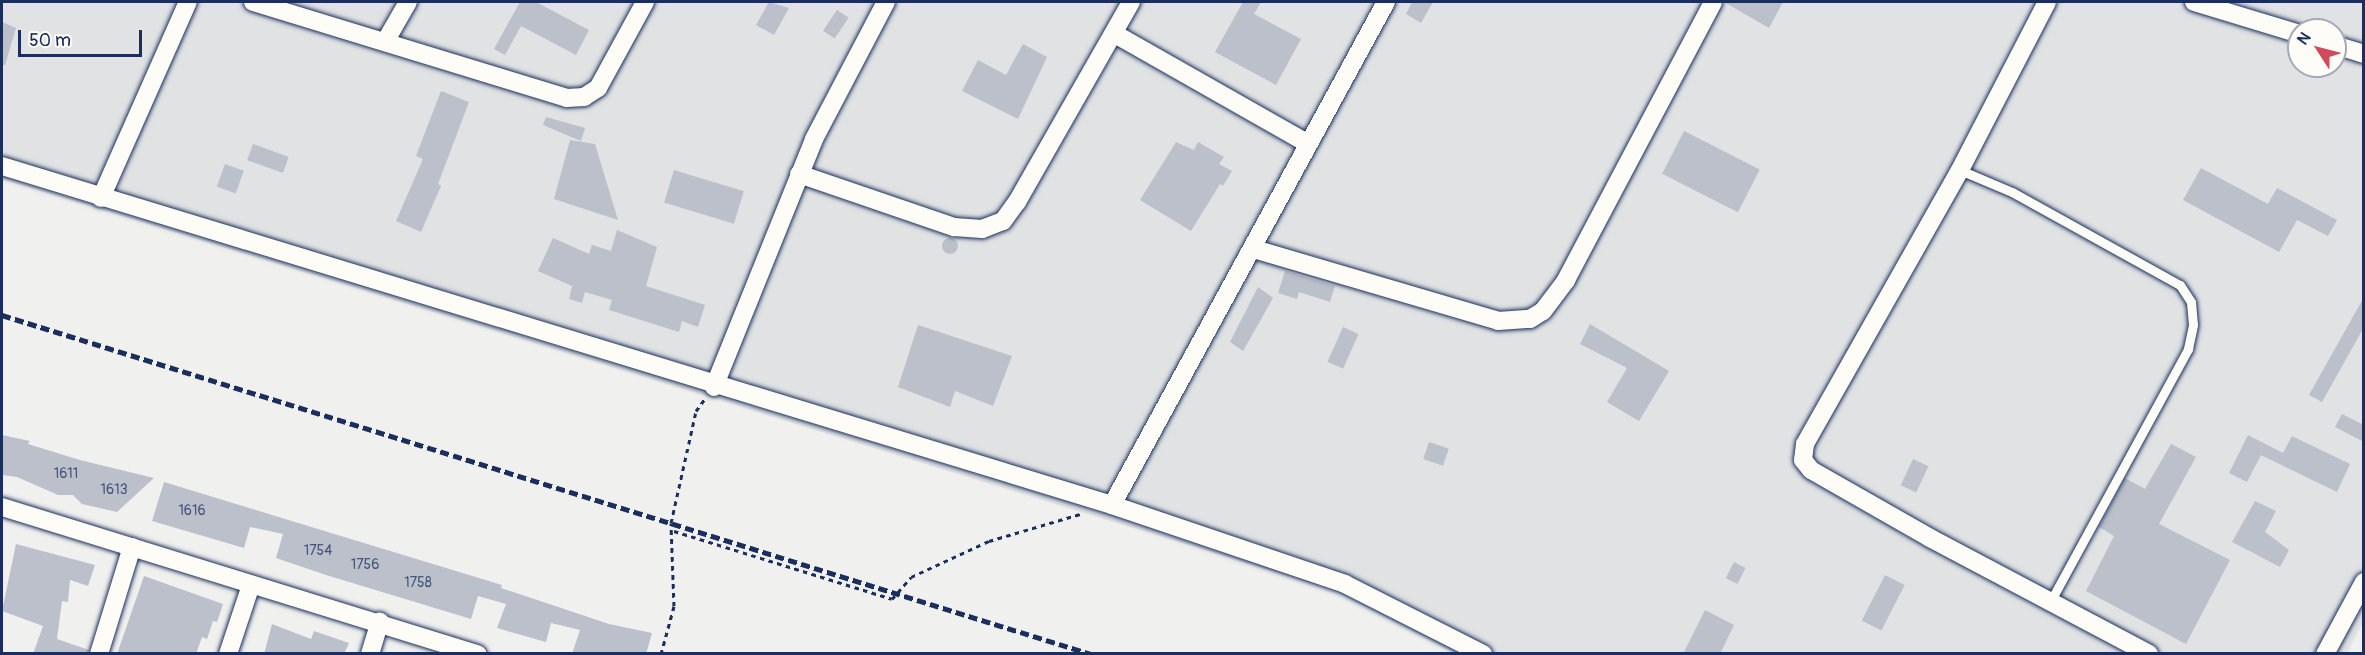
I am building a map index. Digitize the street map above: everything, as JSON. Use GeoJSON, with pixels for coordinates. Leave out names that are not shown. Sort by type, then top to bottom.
{"type":"FeatureCollection","features":[{"type":"Feature","properties":{"kind":"street"},"geometry":{"type":"LineString","coordinates":[[101,198],[188,2]]}},
{"type":"Feature","properties":{"kind":"street"},"geometry":{"type":"LineString","coordinates":[[253,2],[567,98],[584,98],[606,77],[645,2]]}},
{"type":"Feature","properties":{"kind":"street"},"geometry":{"type":"LineString","coordinates":[[385,42],[408,2]]}},
{"type":"Feature","properties":{"kind":"street"},"geometry":{"type":"LineString","coordinates":[[714,387],[799,174],[886,2]]}},
{"type":"Feature","properties":{"kind":"street"},"geometry":{"type":"LineString","coordinates":[[799,174],[954,227],[982,229],[1003,221],[1115,34],[1131,2]]}},
{"type":"Feature","properties":{"kind":"street"},"geometry":{"type":"LineString","coordinates":[[1112,505],[1254,249],[1307,143],[1386,2]]}},
{"type":"Feature","properties":{"kind":"street"},"geometry":{"type":"LineString","coordinates":[[1254,249],[1498,321],[1530,320],[1543,311],[1566,279],[1713,2]]}},
{"type":"Feature","properties":{"kind":"street"},"geometry":{"type":"LineString","coordinates":[[2047,2],[1960,170],[1805,444],[1803,460],[1811,470],[1930,538],[2051,600],[2149,654]]}},
{"type":"Feature","properties":{"kind":"street"},"geometry":{"type":"LineString","coordinates":[[2194,2],[2287,30]]}},
{"type":"Feature","properties":{"kind":"street"},"geometry":{"type":"LineString","coordinates":[[1115,34],[1307,143]]}},
{"type":"Feature","properties":{"kind":"street"},"geometry":{"type":"LineString","coordinates":[[2347,49],[2364,54]]}},
{"type":"Feature","properties":{"kind":"street"},"geometry":{"type":"LineString","coordinates":[[2,166],[714,387],[1112,505],[1345,584],[1483,654]]}},
{"type":"Feature","properties":{"kind":"street"},"geometry":{"type":"LineString","coordinates":[[3,513],[132,547],[478,654]]}},
{"type":"Feature","properties":{"kind":"street"},"geometry":{"type":"LineString","coordinates":[[99,654],[132,547]]}},
{"type":"Feature","properties":{"kind":"street"},"geometry":{"type":"LineString","coordinates":[[2325,654],[2364,582]]}},
{"type":"Feature","properties":{"kind":"street"},"geometry":{"type":"LineString","coordinates":[[228,654],[251,585]]}},
{"type":"Feature","properties":{"kind":"street"},"geometry":{"type":"LineString","coordinates":[[370,654],[380,622]]}},
{"type":"Feature","properties":{"kind":"lane"},"geometry":{"type":"LineString","coordinates":[[1960,170],[2012,192],[2180,285],[2191,302],[2193,325],[2188,349],[2051,600]]}},
{"type":"Feature","properties":{"kind":"path"},"geometry":{"type":"LineString","coordinates":[[661,654],[674,606],[674,531],[671,523],[696,411],[714,387]]}},
{"type":"Feature","properties":{"kind":"path"},"geometry":{"type":"LineString","coordinates":[[674,531],[892,599],[911,577],[989,542],[1112,505]]}},
{"type":"Feature","properties":{"kind":"shaded area"},"geometry":{"type":"Polygon","coordinates":[[[2,2],[2363,2],[2363,622],[2347,654],[1454,653],[1334,590],[2,179],[2,2]]]}},
{"type":"Feature","properties":{"kind":"building"},"geometry":{"type":"Polygon","coordinates":[[[520,2],[536,2],[589,30],[576,55],[521,26],[505,55],[494,49],[520,2]]]}},
{"type":"Feature","properties":{"kind":"building"},"geometry":{"type":"Polygon","coordinates":[[[769,2],[789,8],[774,35],[756,25],[769,2]]]}},
{"type":"Feature","properties":{"kind":"building"},"geometry":{"type":"Polygon","coordinates":[[[1243,2],[1261,2],[1254,14],[1301,39],[1276,85],[1215,52],[1243,2]]]}},
{"type":"Feature","properties":{"kind":"building"},"geometry":{"type":"Polygon","coordinates":[[[1412,2],[1433,2],[1421,23],[1406,14],[1412,2]]]}},
{"type":"Feature","properties":{"kind":"building"},"geometry":{"type":"Polygon","coordinates":[[[1724,2],[1783,2],[1769,28],[1724,2]]]}},
{"type":"Feature","properties":{"kind":"building"},"geometry":{"type":"Polygon","coordinates":[[[837,10],[849,18],[835,39],[823,31],[837,10]]]}},
{"type":"Feature","properties":{"kind":"building"},"geometry":{"type":"Polygon","coordinates":[[[2,22],[16,28],[5,65],[2,65],[2,22]]]}},
{"type":"Feature","properties":{"kind":"building"},"geometry":{"type":"Polygon","coordinates":[[[1023,44],[1047,57],[1018,119],[962,91],[978,60],[1006,75],[1023,44]]]}},
{"type":"Feature","properties":{"kind":"building"},"geometry":{"type":"Polygon","coordinates":[[[441,91],[469,102],[438,184],[441,186],[421,232],[396,221],[423,159],[416,156],[441,91]]]}},
{"type":"Feature","properties":{"kind":"building"},"geometry":{"type":"Polygon","coordinates":[[[546,117],[585,128],[581,141],[543,125],[546,117]]]}},
{"type":"Feature","properties":{"kind":"building"},"geometry":{"type":"Polygon","coordinates":[[[1684,131],[1760,170],[1738,212],[1662,174],[1684,131]]]}},
{"type":"Feature","properties":{"kind":"building"},"geometry":{"type":"Polygon","coordinates":[[[570,140],[595,144],[618,220],[554,199],[570,140]]]}},
{"type":"Feature","properties":{"kind":"building"},"geometry":{"type":"Polygon","coordinates":[[[1176,142],[1194,150],[1198,142],[1224,157],[1219,164],[1232,171],[1223,186],[1220,184],[1191,231],[1140,200],[1176,142]]]}},
{"type":"Feature","properties":{"kind":"building"},"geometry":{"type":"Polygon","coordinates":[[[253,144],[289,157],[283,173],[247,160],[253,144]]]}},
{"type":"Feature","properties":{"kind":"building"},"geometry":{"type":"Polygon","coordinates":[[[225,164],[244,171],[236,193],[217,187],[225,164]]]}},
{"type":"Feature","properties":{"kind":"building"},"geometry":{"type":"Polygon","coordinates":[[[2201,168],[2268,204],[2277,188],[2337,220],[2328,236],[2297,220],[2279,252],[2183,200],[2201,168]]]}},
{"type":"Feature","properties":{"kind":"building"},"geometry":{"type":"Polygon","coordinates":[[[674,170],[744,191],[734,224],[664,203],[674,170]]]}},
{"type":"Feature","properties":{"kind":"building"},"geometry":{"type":"Polygon","coordinates":[[[617,230],[657,247],[646,286],[705,305],[698,327],[682,321],[679,332],[609,310],[612,300],[585,292],[582,303],[569,299],[572,286],[538,271],[553,238],[589,254],[592,245],[611,251],[617,230]]]}},
{"type":"Feature","properties":{"kind":"building"},"geometry":{"type":"Polygon","coordinates":[[[947,238],[953,238],[958,246],[956,252],[947,254],[942,249],[942,243],[947,238]]]}},
{"type":"Feature","properties":{"kind":"building"},"geometry":{"type":"Polygon","coordinates":[[[1285,271],[1335,286],[1330,302],[1299,292],[1297,299],[1278,293],[1285,271]]]}},
{"type":"Feature","properties":{"kind":"building"},"geometry":{"type":"Polygon","coordinates":[[[1258,287],[1273,298],[1243,351],[1230,342],[1258,287]]]}},
{"type":"Feature","properties":{"kind":"building"},"geometry":{"type":"Polygon","coordinates":[[[2364,297],[2364,327],[2322,402],[2309,395],[2364,297]]]}},
{"type":"Feature","properties":{"kind":"building"},"geometry":{"type":"Polygon","coordinates":[[[1590,324],[1669,371],[1639,421],[1607,402],[1627,368],[1580,344],[1590,324]]]}},
{"type":"Feature","properties":{"kind":"building"},"geometry":{"type":"Polygon","coordinates":[[[918,325],[1012,356],[993,406],[955,391],[950,407],[898,387],[918,325]]]}},
{"type":"Feature","properties":{"kind":"building"},"geometry":{"type":"Polygon","coordinates":[[[1343,327],[1359,334],[1343,369],[1328,362],[1343,327]]]}},
{"type":"Feature","properties":{"kind":"building"},"geometry":{"type":"Polygon","coordinates":[[[2342,414],[2364,425],[2364,442],[2335,427],[2342,414]]]}},
{"type":"Feature","properties":{"kind":"building"},"geometry":{"type":"Polygon","coordinates":[[[2,435],[30,441],[28,444],[80,460],[154,478],[117,512],[82,504],[73,495],[58,495],[17,477],[2,475],[2,435]]]}},
{"type":"Feature","properties":{"kind":"building"},"geometry":{"type":"Polygon","coordinates":[[[2248,435],[2283,453],[2292,436],[2350,464],[2337,492],[2261,455],[2247,482],[2229,473],[2248,435]]]}},
{"type":"Feature","properties":{"kind":"building"},"geometry":{"type":"Polygon","coordinates":[[[1429,442],[1449,449],[1443,466],[1423,459],[1429,442]]]}},
{"type":"Feature","properties":{"kind":"building"},"geometry":{"type":"Polygon","coordinates":[[[2171,444],[2196,457],[2159,524],[2230,560],[2186,644],[2086,591],[2114,536],[2099,527],[2125,478],[2145,489],[2171,444]]]}},
{"type":"Feature","properties":{"kind":"building"},"geometry":{"type":"Polygon","coordinates":[[[1913,459],[1928,466],[1916,492],[1901,485],[1913,459]]]}},
{"type":"Feature","properties":{"kind":"building"},"geometry":{"type":"Polygon","coordinates":[[[164,482],[502,585],[501,588],[609,624],[652,633],[646,654],[572,654],[580,630],[551,623],[546,642],[497,628],[506,604],[478,596],[471,619],[326,575],[276,558],[283,534],[250,527],[244,548],[152,521],[164,482]]]}},
{"type":"Feature","properties":{"kind":"building"},"geometry":{"type":"Polygon","coordinates":[[[2255,501],[2276,511],[2265,532],[2289,550],[2280,567],[2232,542],[2255,501]]]}},
{"type":"Feature","properties":{"kind":"building"},"geometry":{"type":"Polygon","coordinates":[[[16,544],[95,565],[88,586],[70,580],[68,602],[62,601],[57,639],[89,650],[88,654],[33,654],[43,626],[2,611],[16,544]]]}},
{"type":"Feature","properties":{"kind":"building"},"geometry":{"type":"Polygon","coordinates":[[[1734,562],[1746,568],[1737,584],[1726,578],[1734,562]]]}},
{"type":"Feature","properties":{"kind":"building"},"geometry":{"type":"Polygon","coordinates":[[[1885,575],[1905,585],[1881,630],[1862,620],[1885,575]]]}},
{"type":"Feature","properties":{"kind":"building"},"geometry":{"type":"Polygon","coordinates":[[[144,576],[223,604],[217,622],[213,621],[207,639],[202,637],[196,654],[117,654],[144,576]]]}},
{"type":"Feature","properties":{"kind":"building"},"geometry":{"type":"Polygon","coordinates":[[[1705,610],[1734,625],[1720,654],[1683,654],[1705,610]]]}},
{"type":"Feature","properties":{"kind":"building"},"geometry":{"type":"Polygon","coordinates":[[[272,624],[311,639],[314,631],[349,643],[344,654],[264,654],[272,624]]]}},
{"type":"Feature","properties":{"kind":"railway"},"geometry":{"type":"LineString","coordinates":[[2,315],[1091,654]]}}]}
